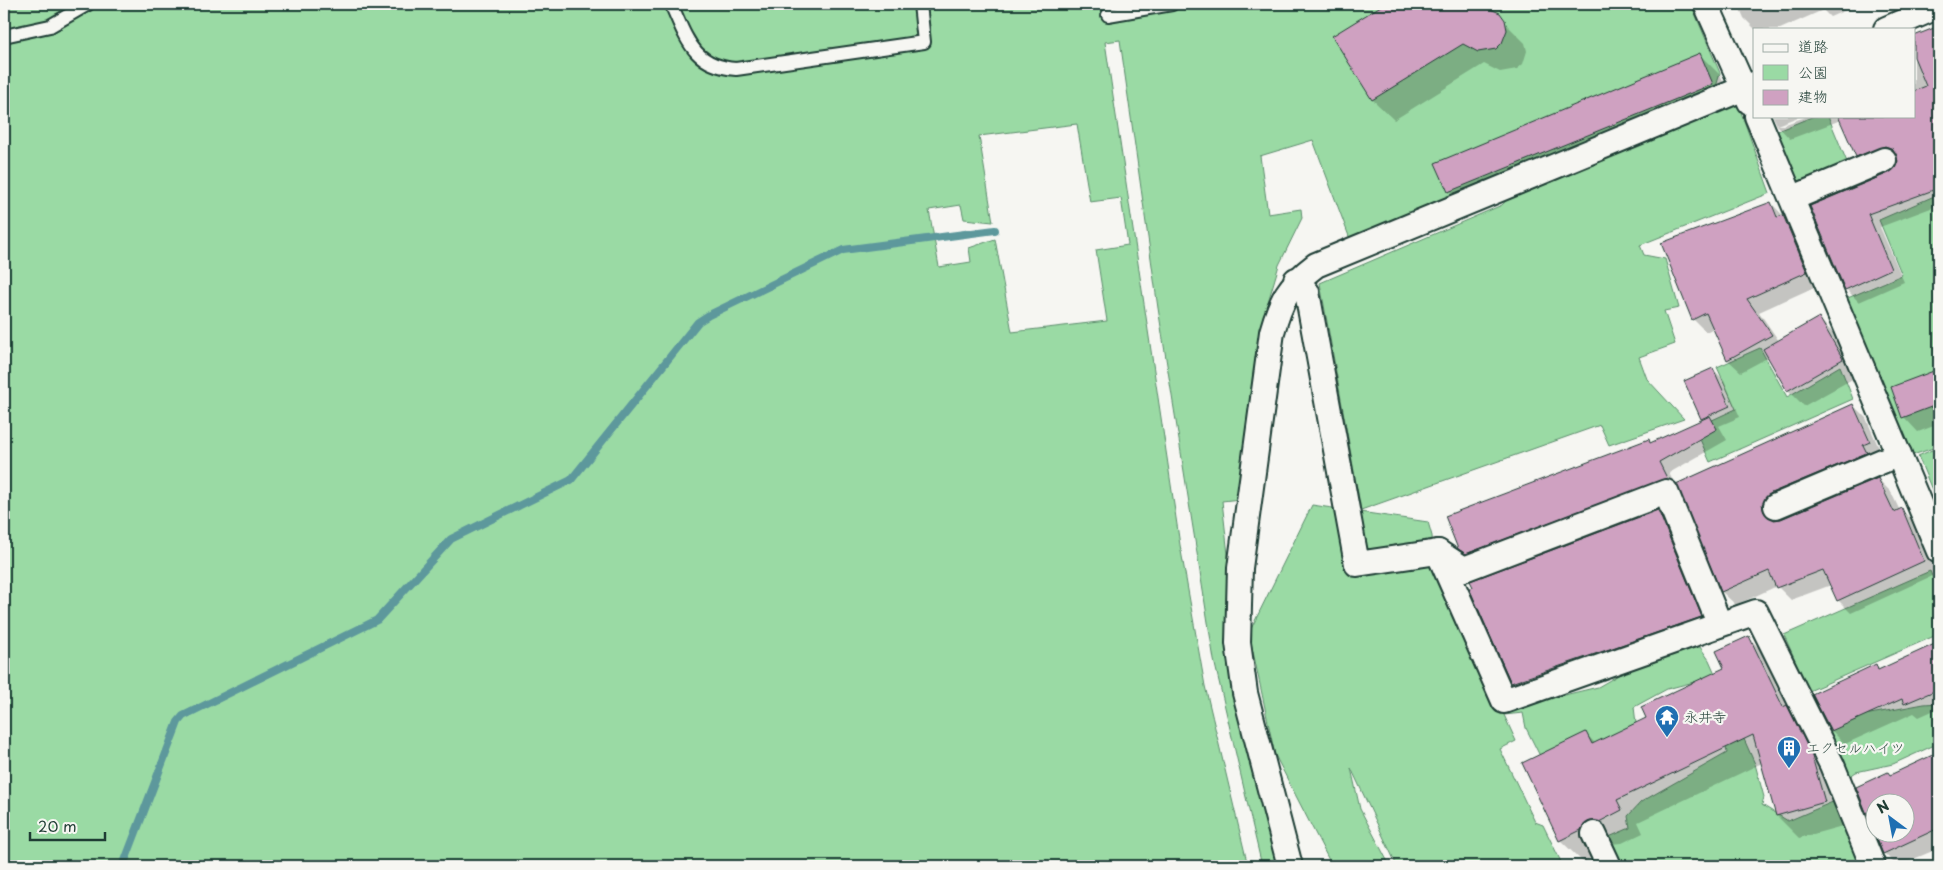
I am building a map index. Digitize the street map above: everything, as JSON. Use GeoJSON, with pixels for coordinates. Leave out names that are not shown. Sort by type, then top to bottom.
{"type":"FeatureCollection","features":[{"type":"Feature","properties":{"kind":"street"},"geometry":{"type":"LineString","coordinates":[[1706,4],[1749,86],[1753,105]]}},
{"type":"Feature","properties":{"kind":"street"},"geometry":{"type":"LineString","coordinates":[[1888,28],[1939,6]]}},
{"type":"Feature","properties":{"kind":"street"},"geometry":{"type":"LineString","coordinates":[[1290,866],[1245,693],[1238,644],[1240,568],[1272,332],[1278,309],[1296,280],[1316,265],[1749,86]]}},
{"type":"Feature","properties":{"kind":"street"},"geometry":{"type":"LineString","coordinates":[[1758,118],[1793,198],[1939,551]]}},
{"type":"Feature","properties":{"kind":"street"},"geometry":{"type":"LineString","coordinates":[[1793,198],[1884,160]]}},
{"type":"Feature","properties":{"kind":"street"},"geometry":{"type":"LineString","coordinates":[[1296,280],[1307,292],[1357,564],[1438,552],[1464,569],[1666,492],[1719,623]]}},
{"type":"Feature","properties":{"kind":"street"},"geometry":{"type":"LineString","coordinates":[[1776,506],[1899,454]]}},
{"type":"Feature","properties":{"kind":"street"},"geometry":{"type":"LineString","coordinates":[[1438,552],[1504,701],[1719,623],[1756,612],[1832,765],[1873,866]]}},
{"type":"Feature","properties":{"kind":"street"},"geometry":{"type":"LineString","coordinates":[[1594,834],[1609,866]]}},
{"type":"Feature","properties":{"kind":"lane"},"geometry":{"type":"LineString","coordinates":[[4,36],[50,26],[88,4]]}},
{"type":"Feature","properties":{"kind":"lane"},"geometry":{"type":"LineString","coordinates":[[671,4],[692,47],[704,60],[718,68],[736,69],[924,42],[920,4]]}},
{"type":"Feature","properties":{"kind":"lane"},"geometry":{"type":"LineString","coordinates":[[1108,16],[1172,4]]}},
{"type":"Feature","properties":{"kind":"green space"},"geometry":{"type":"Polygon","coordinates":[[[4,4],[1691,4],[1720,73],[1716,87],[1628,124],[1657,138],[1738,104],[1770,193],[1640,245],[1644,255],[1665,259],[1679,308],[1664,311],[1675,344],[1639,357],[1647,379],[1684,419],[1609,445],[1600,425],[1361,510],[1320,283],[1502,205],[1544,159],[1350,239],[1313,140],[1260,156],[1268,214],[1301,209],[1302,218],[1279,265],[1262,322],[1240,499],[1222,501],[1229,564],[1278,866],[1262,866],[1214,660],[1158,308],[1120,40],[1105,42],[1180,545],[1205,686],[1248,866],[4,866],[4,4]],[[1077,124],[979,136],[993,222],[964,219],[961,205],[929,210],[939,267],[971,262],[969,248],[995,239],[1012,332],[1107,321],[1096,250],[1128,245],[1121,198],[1090,202],[1077,124]]]}},
{"type":"Feature","properties":{"kind":"green space"},"geometry":{"type":"Polygon","coordinates":[[[1809,118],[1829,118],[1847,162],[1799,184],[1775,132],[1809,118]]]}},
{"type":"Feature","properties":{"kind":"green space"},"geometry":{"type":"Polygon","coordinates":[[[1939,194],[1939,446],[1910,456],[1843,300],[1902,275],[1879,220],[1939,194]]]}},
{"type":"Feature","properties":{"kind":"green space"},"geometry":{"type":"Polygon","coordinates":[[[1760,348],[1787,397],[1840,366],[1853,399],[1710,462],[1695,428],[1736,409],[1717,367],[1760,348]]]}},
{"type":"Feature","properties":{"kind":"green space"},"geometry":{"type":"Polygon","coordinates":[[[1939,447],[1939,507],[1918,456],[1939,447]]]}},
{"type":"Feature","properties":{"kind":"green space"},"geometry":{"type":"Polygon","coordinates":[[[1312,505],[1428,522],[1432,536],[1434,569],[1486,677],[1531,703],[1598,687],[1622,673],[1670,653],[1700,647],[1709,660],[1755,764],[1764,797],[1762,805],[1788,821],[1835,801],[1863,866],[1623,866],[1609,837],[1630,828],[1628,816],[1641,802],[1727,753],[1721,717],[1698,681],[1667,689],[1634,707],[1638,740],[1541,758],[1526,728],[1523,713],[1504,715],[1516,741],[1500,749],[1535,822],[1543,825],[1563,866],[1397,866],[1351,768],[1360,809],[1390,866],[1332,866],[1275,755],[1249,633],[1312,505]]]}},
{"type":"Feature","properties":{"kind":"green space"},"geometry":{"type":"Polygon","coordinates":[[[1930,571],[1939,594],[1939,634],[1809,691],[1784,635],[1930,571]]]}},
{"type":"Feature","properties":{"kind":"green space"},"geometry":{"type":"Polygon","coordinates":[[[1939,703],[1939,743],[1893,764],[1856,772],[1846,779],[1827,722],[1924,704],[1939,703]]]}},
{"type":"Feature","properties":{"kind":"building"},"geometry":{"type":"Polygon","coordinates":[[[1384,4],[1478,4],[1500,13],[1505,20],[1507,30],[1502,43],[1496,49],[1478,52],[1463,44],[1372,100],[1332,36],[1384,4]]]}},
{"type":"Feature","properties":{"kind":"building"},"geometry":{"type":"Polygon","coordinates":[[[1939,26],[1939,188],[1868,214],[1891,269],[1845,290],[1810,206],[1889,173],[1895,168],[1898,161],[1893,149],[1885,146],[1856,157],[1839,118],[1916,118],[1916,90],[1926,86],[1916,62],[1916,35],[1939,26]]]}},
{"type":"Feature","properties":{"kind":"building"},"geometry":{"type":"Polygon","coordinates":[[[1700,53],[1713,84],[1448,192],[1435,163],[1700,53]]]}},
{"type":"Feature","properties":{"kind":"building"},"geometry":{"type":"Polygon","coordinates":[[[1771,202],[1777,217],[1783,215],[1807,272],[1747,299],[1772,335],[1727,360],[1706,313],[1692,320],[1661,243],[1771,202]]]}},
{"type":"Feature","properties":{"kind":"building"},"geometry":{"type":"Polygon","coordinates":[[[1819,317],[1843,359],[1787,391],[1763,349],[1819,317]]]}},
{"type":"Feature","properties":{"kind":"building"},"geometry":{"type":"Polygon","coordinates":[[[1713,368],[1730,406],[1701,419],[1684,381],[1713,368]]]}},
{"type":"Feature","properties":{"kind":"building"},"geometry":{"type":"Polygon","coordinates":[[[1939,369],[1939,404],[1902,418],[1891,387],[1939,369]]]}},
{"type":"Feature","properties":{"kind":"building"},"geometry":{"type":"Polygon","coordinates":[[[1853,404],[1870,442],[1863,445],[1867,453],[1771,493],[1762,504],[1764,512],[1774,520],[1781,519],[1878,478],[1894,512],[1902,508],[1924,561],[1837,601],[1823,570],[1776,588],[1769,571],[1721,592],[1676,484],[1853,404]]]}},
{"type":"Feature","properties":{"kind":"building"},"geometry":{"type":"Polygon","coordinates":[[[1710,416],[1717,429],[1659,462],[1667,478],[1466,554],[1458,549],[1445,516],[1649,439],[1650,443],[1710,416]]]}},
{"type":"Feature","properties":{"kind":"building"},"geometry":{"type":"Polygon","coordinates":[[[1658,510],[1702,617],[1511,683],[1469,588],[1473,587],[1470,581],[1658,510]]]}},
{"type":"Feature","properties":{"kind":"building","name":"永井寺"},"geometry":{"type":"Polygon","coordinates":[[[1749,636],[1783,707],[1787,705],[1811,753],[1825,802],[1776,816],[1753,735],[1617,800],[1622,810],[1599,822],[1588,822],[1581,830],[1559,841],[1522,763],[1586,732],[1592,744],[1646,718],[1641,707],[1724,668],[1716,651],[1749,636]]]}},
{"type":"Feature","properties":{"kind":"building"},"geometry":{"type":"Polygon","coordinates":[[[1939,642],[1939,689],[1904,704],[1902,699],[1831,731],[1812,694],[1876,664],[1878,670],[1939,642]]]}},
{"type":"Feature","properties":{"kind":"building"},"geometry":{"type":"Polygon","coordinates":[[[1939,752],[1939,828],[1916,839],[1916,792],[1866,792],[1866,812],[1856,787],[1888,772],[1890,775],[1939,752]]]}},
{"type":"Feature","properties":{"kind":"building"},"geometry":{"type":"Polygon","coordinates":[[[1878,842],[1909,842],[1883,854],[1878,842]]]}},
{"type":"Feature","properties":{"kind":"waterway"},"geometry":{"type":"LineString","coordinates":[[123,866],[178,722],[183,716],[377,620],[451,539],[571,480],[698,322],[843,250],[995,230]]}},
{"type":"Feature","properties":{"kind":"place","name":"永井寺"},"geometry":{"type":"Point","coordinates":[1667,738]}},
{"type":"Feature","properties":{"kind":"place","name":"エクセルハイツ"},"geometry":{"type":"Point","coordinates":[1789,769]}}]}
